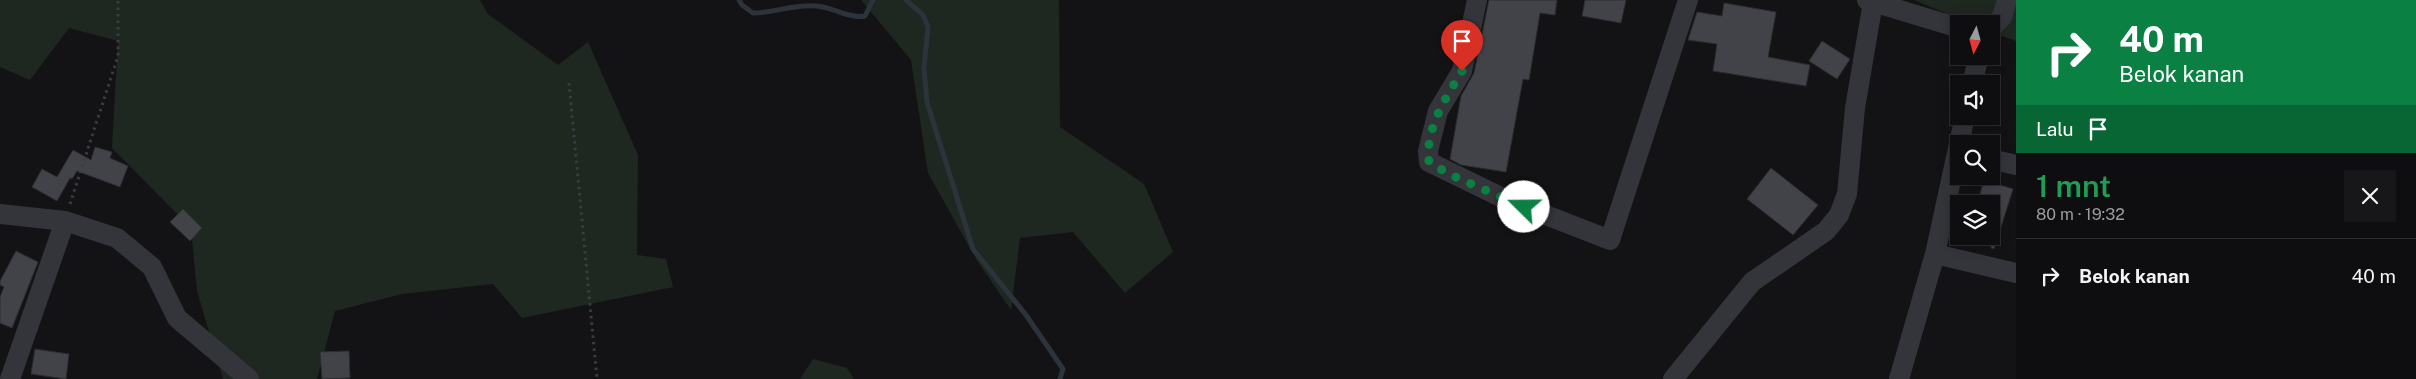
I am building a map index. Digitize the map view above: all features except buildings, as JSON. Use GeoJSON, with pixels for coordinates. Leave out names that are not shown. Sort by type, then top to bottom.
{"type":"FeatureCollection","features":[{"type":"Feature","properties":{"kind":"street"},"geometry":{"type":"LineString","coordinates":[[1477,0],[1462,71],[1438,111],[1428,151],[1429,162],[1507,200],[1610,240],[1688,0]]}},
{"type":"Feature","properties":{"kind":"street"},"geometry":{"type":"LineString","coordinates":[[2000,19],[2007,0]]}},
{"type":"Feature","properties":{"kind":"street"},"geometry":{"type":"LineString","coordinates":[[1674,379],[1752,282],[1826,231],[1839,215],[1847,194],[1855,108],[1870,1],[1950,25]]}},
{"type":"Feature","properties":{"kind":"street"},"geometry":{"type":"LineString","coordinates":[[2000,161],[2016,165]]}},
{"type":"Feature","properties":{"kind":"street"},"geometry":{"type":"LineString","coordinates":[[1899,379],[1935,254],[1950,184]]}},
{"type":"Feature","properties":{"kind":"street"},"geometry":{"type":"LineString","coordinates":[[0,214],[65,221],[117,238],[152,267],[177,318],[249,379]]}},
{"type":"Feature","properties":{"kind":"street"},"geometry":{"type":"LineString","coordinates":[[10,379],[65,221]]}},
{"type":"Feature","properties":{"kind":"street"},"geometry":{"type":"LineString","coordinates":[[1935,254],[2016,274]]}},
{"type":"Feature","properties":{"kind":"path"},"geometry":{"type":"LineString","coordinates":[[65,221],[118,56],[118,0]]}},
{"type":"Feature","properties":{"kind":"path"},"geometry":{"type":"LineString","coordinates":[[569,83],[598,379]]}},
{"type":"Feature","properties":{"kind":"shaded area"},"geometry":{"type":"Polygon","coordinates":[[[0,0],[480,0],[488,14],[558,65],[588,42],[638,155],[637,255],[666,259],[673,287],[522,318],[493,284],[402,294],[335,311],[317,379],[223,379],[197,291],[191,228],[112,148],[118,41],[69,28],[30,80],[0,67],[0,0]]]}},
{"type":"Feature","properties":{"kind":"shaded area"},"geometry":{"type":"Polygon","coordinates":[[[861,0],[1059,0],[1060,127],[1144,184],[1173,252],[1125,293],[1073,232],[1020,238],[1011,310],[976,259],[928,173],[911,60],[861,0]]]}},
{"type":"Feature","properties":{"kind":"shaded area"},"geometry":{"type":"Polygon","coordinates":[[[1914,0],[2016,0],[2016,41],[2000,35],[2000,15],[1950,15],[1914,0]]]}},
{"type":"Feature","properties":{"kind":"shaded area"},"geometry":{"type":"Polygon","coordinates":[[[813,359],[847,368],[854,379],[800,379],[813,359]]]}},
{"type":"Feature","properties":{"kind":"waterway"},"geometry":{"type":"LineString","coordinates":[[739,0],[742,5],[753,13],[808,6],[822,7],[853,16],[865,16],[873,0]]}},
{"type":"Feature","properties":{"kind":"waterway"},"geometry":{"type":"LineString","coordinates":[[906,0],[923,15],[928,27],[924,68],[927,102],[973,249],[1026,315],[1063,369],[1060,379]]}},
{"type":"Feature","properties":{"kind":"route"},"geometry":{"type":"LineString","coordinates":[[1462,71],[1438,111],[1428,151],[1429,162],[1451,175],[1524,207]]}}]}
